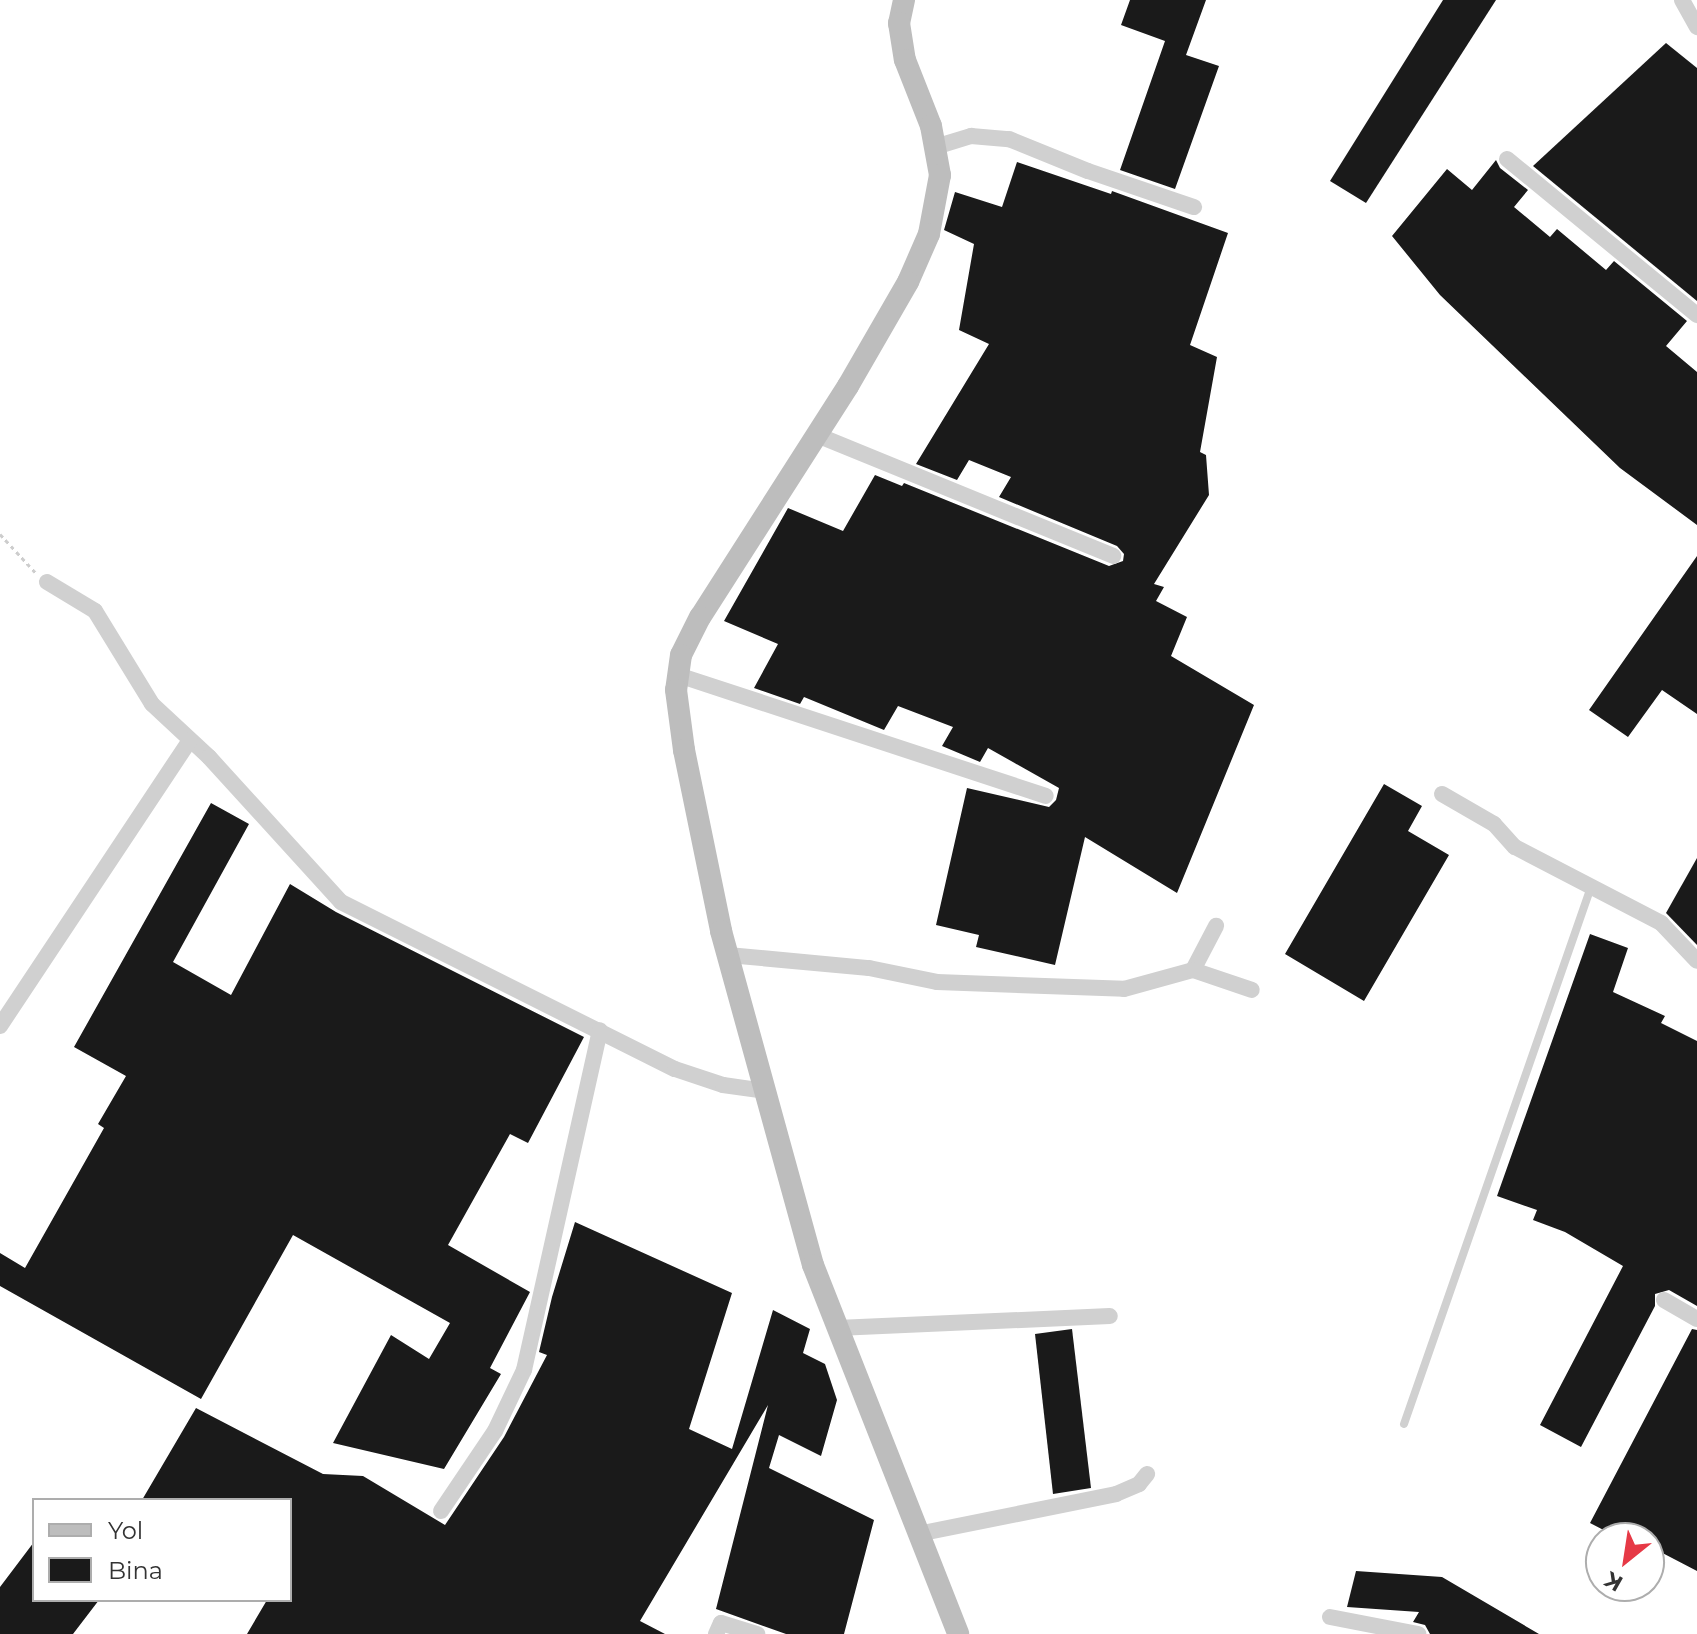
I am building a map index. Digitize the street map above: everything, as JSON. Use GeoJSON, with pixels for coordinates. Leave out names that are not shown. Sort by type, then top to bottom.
{"type":"FeatureCollection","features":[{"type":"Feature","properties":{"kind":"street"},"geometry":{"type":"LineString","coordinates":[[904,0],[899,23],[905,60],[931,126],[940,175],[929,234],[908,282],[817,435],[700,617],[681,655],[676,690],[684,750],[728,955],[813,1265],[958,1634]]}},
{"type":"Feature","properties":{"kind":"street"},"geometry":{"type":"LineString","coordinates":[[1682,0],[1697,27]]}},
{"type":"Feature","properties":{"kind":"street"},"geometry":{"type":"LineString","coordinates":[[935,147],[971,136],[1009,139],[1088,171],[1194,207]]}},
{"type":"Feature","properties":{"kind":"street"},"geometry":{"type":"LineString","coordinates":[[1507,159],[1697,315]]}},
{"type":"Feature","properties":{"kind":"street"},"geometry":{"type":"LineString","coordinates":[[817,435],[1113,556]]}},
{"type":"Feature","properties":{"kind":"street"},"geometry":{"type":"LineString","coordinates":[[47,582],[95,611],[152,704],[190,740],[341,902],[675,1069],[723,1085],[765,1091]]}},
{"type":"Feature","properties":{"kind":"street"},"geometry":{"type":"LineString","coordinates":[[678,675],[1046,796]]}},
{"type":"Feature","properties":{"kind":"street"},"geometry":{"type":"LineString","coordinates":[[0,1026],[190,740]]}},
{"type":"Feature","properties":{"kind":"street"},"geometry":{"type":"LineString","coordinates":[[1442,794],[1494,824],[1515,847],[1661,923],[1697,961]]}},
{"type":"Feature","properties":{"kind":"street"},"geometry":{"type":"LineString","coordinates":[[1193,970],[1216,926]]}},
{"type":"Feature","properties":{"kind":"street"},"geometry":{"type":"LineString","coordinates":[[728,955],[869,968],[937,982],[1124,989],[1193,970],[1252,990]]}},
{"type":"Feature","properties":{"kind":"street"},"geometry":{"type":"LineString","coordinates":[[441,1511],[495,1431],[524,1370],[600,1030]]}},
{"type":"Feature","properties":{"kind":"street"},"geometry":{"type":"LineString","coordinates":[[1664,1300],[1697,1319]]}},
{"type":"Feature","properties":{"kind":"street"},"geometry":{"type":"LineString","coordinates":[[837,1328],[1110,1316]]}},
{"type":"Feature","properties":{"kind":"street"},"geometry":{"type":"LineString","coordinates":[[918,1534],[1116,1494],[1139,1484],[1147,1474]]}},
{"type":"Feature","properties":{"kind":"street"},"geometry":{"type":"LineString","coordinates":[[1330,1617],[1418,1634]]}},
{"type":"Feature","properties":{"kind":"street"},"geometry":{"type":"LineString","coordinates":[[716,1634],[721,1623],[757,1634]]}},
{"type":"Feature","properties":{"kind":"lane"},"geometry":{"type":"LineString","coordinates":[[1404,1424],[1591,887]]}},
{"type":"Feature","properties":{"kind":"path"},"geometry":{"type":"LineString","coordinates":[[0,534],[23,562],[47,582]]}},
{"type":"Feature","properties":{"kind":"building"},"geometry":{"type":"Polygon","coordinates":[[[1130,0],[1206,0],[1186,55],[1219,66],[1175,189],[1120,170],[1165,41],[1121,25],[1130,0]]]}},
{"type":"Feature","properties":{"kind":"building"},"geometry":{"type":"Polygon","coordinates":[[[1443,0],[1496,0],[1366,203],[1330,181],[1443,0]]]}},
{"type":"Feature","properties":{"kind":"building"},"geometry":{"type":"Polygon","coordinates":[[[1666,43],[1697,68],[1697,301],[1533,166],[1666,43]]]}},
{"type":"Feature","properties":{"kind":"building"},"geometry":{"type":"Polygon","coordinates":[[[1496,160],[1500,168],[1528,190],[1514,207],[1550,237],[1557,229],[1606,270],[1614,261],[1687,321],[1666,346],[1697,372],[1697,525],[1620,468],[1440,295],[1392,236],[1447,169],[1472,190],[1496,160]]]}},
{"type":"Feature","properties":{"kind":"building"},"geometry":{"type":"Polygon","coordinates":[[[1017,162],[1111,194],[1112,191],[1228,233],[1190,345],[1217,357],[1200,452],[1206,455],[1209,495],[1154,584],[1164,587],[1156,601],[1187,617],[1171,656],[1254,705],[1177,893],[1085,837],[1055,965],[976,947],[979,935],[936,925],[967,788],[1049,807],[1056,800],[1059,788],[988,748],[980,762],[942,746],[953,727],[898,706],[884,730],[804,697],[800,704],[754,688],[778,644],[724,621],[788,508],[843,531],[875,475],[902,486],[904,483],[1109,566],[1123,561],[1124,554],[1117,546],[999,497],[1011,477],[969,460],[957,480],[916,464],[989,344],[959,330],[974,244],[944,230],[955,192],[1002,207],[1017,162]]]}},
{"type":"Feature","properties":{"kind":"building"},"geometry":{"type":"Polygon","coordinates":[[[1697,556],[1697,714],[1662,690],[1628,737],[1589,710],[1697,556]]]}},
{"type":"Feature","properties":{"kind":"building"},"geometry":{"type":"Polygon","coordinates":[[[1384,784],[1422,806],[1408,831],[1449,855],[1364,1001],[1285,954],[1384,784]]]}},
{"type":"Feature","properties":{"kind":"building"},"geometry":{"type":"Polygon","coordinates":[[[211,803],[249,824],[173,962],[231,995],[290,884],[336,912],[584,1037],[528,1143],[510,1134],[448,1245],[530,1292],[490,1368],[501,1374],[444,1469],[333,1443],[391,1335],[429,1359],[450,1323],[293,1235],[201,1399],[0,1286],[0,1253],[25,1268],[104,1128],[98,1124],[126,1076],[74,1047],[211,803]]]}},
{"type":"Feature","properties":{"kind":"building"},"geometry":{"type":"Polygon","coordinates":[[[1697,858],[1697,945],[1666,913],[1697,858]]]}},
{"type":"Feature","properties":{"kind":"building"},"geometry":{"type":"Polygon","coordinates":[[[1590,934],[1628,948],[1613,992],[1665,1016],[1661,1023],[1697,1041],[1697,1306],[1669,1290],[1655,1294],[1655,1306],[1581,1447],[1540,1425],[1623,1266],[1565,1232],[1533,1220],[1537,1210],[1497,1196],[1590,934]]]}},
{"type":"Feature","properties":{"kind":"building"},"geometry":{"type":"Polygon","coordinates":[[[575,1222],[732,1293],[689,1429],[732,1449],[773,1310],[810,1329],[803,1353],[825,1364],[837,1400],[821,1456],[779,1435],[769,1468],[874,1520],[844,1634],[786,1634],[716,1609],[768,1405],[640,1621],[665,1634],[247,1634],[266,1602],[292,1602],[292,1498],[143,1498],[196,1408],[323,1474],[363,1476],[445,1525],[504,1437],[547,1355],[539,1352],[575,1222]]]}},
{"type":"Feature","properties":{"kind":"building"},"geometry":{"type":"Polygon","coordinates":[[[1072,1329],[1091,1488],[1053,1494],[1035,1334],[1072,1329]]]}},
{"type":"Feature","properties":{"kind":"building"},"geometry":{"type":"Polygon","coordinates":[[[1692,1329],[1697,1330],[1697,1571],[1665,1554],[1665,1522],[1591,1522],[1692,1329]]]}},
{"type":"Feature","properties":{"kind":"building"},"geometry":{"type":"Polygon","coordinates":[[[32,1545],[32,1602],[97,1602],[73,1634],[0,1634],[0,1587],[32,1545]]]}},
{"type":"Feature","properties":{"kind":"building"},"geometry":{"type":"Polygon","coordinates":[[[1356,1571],[1442,1577],[1539,1634],[1430,1634],[1425,1625],[1413,1622],[1419,1612],[1347,1607],[1356,1571]]]}}]}
